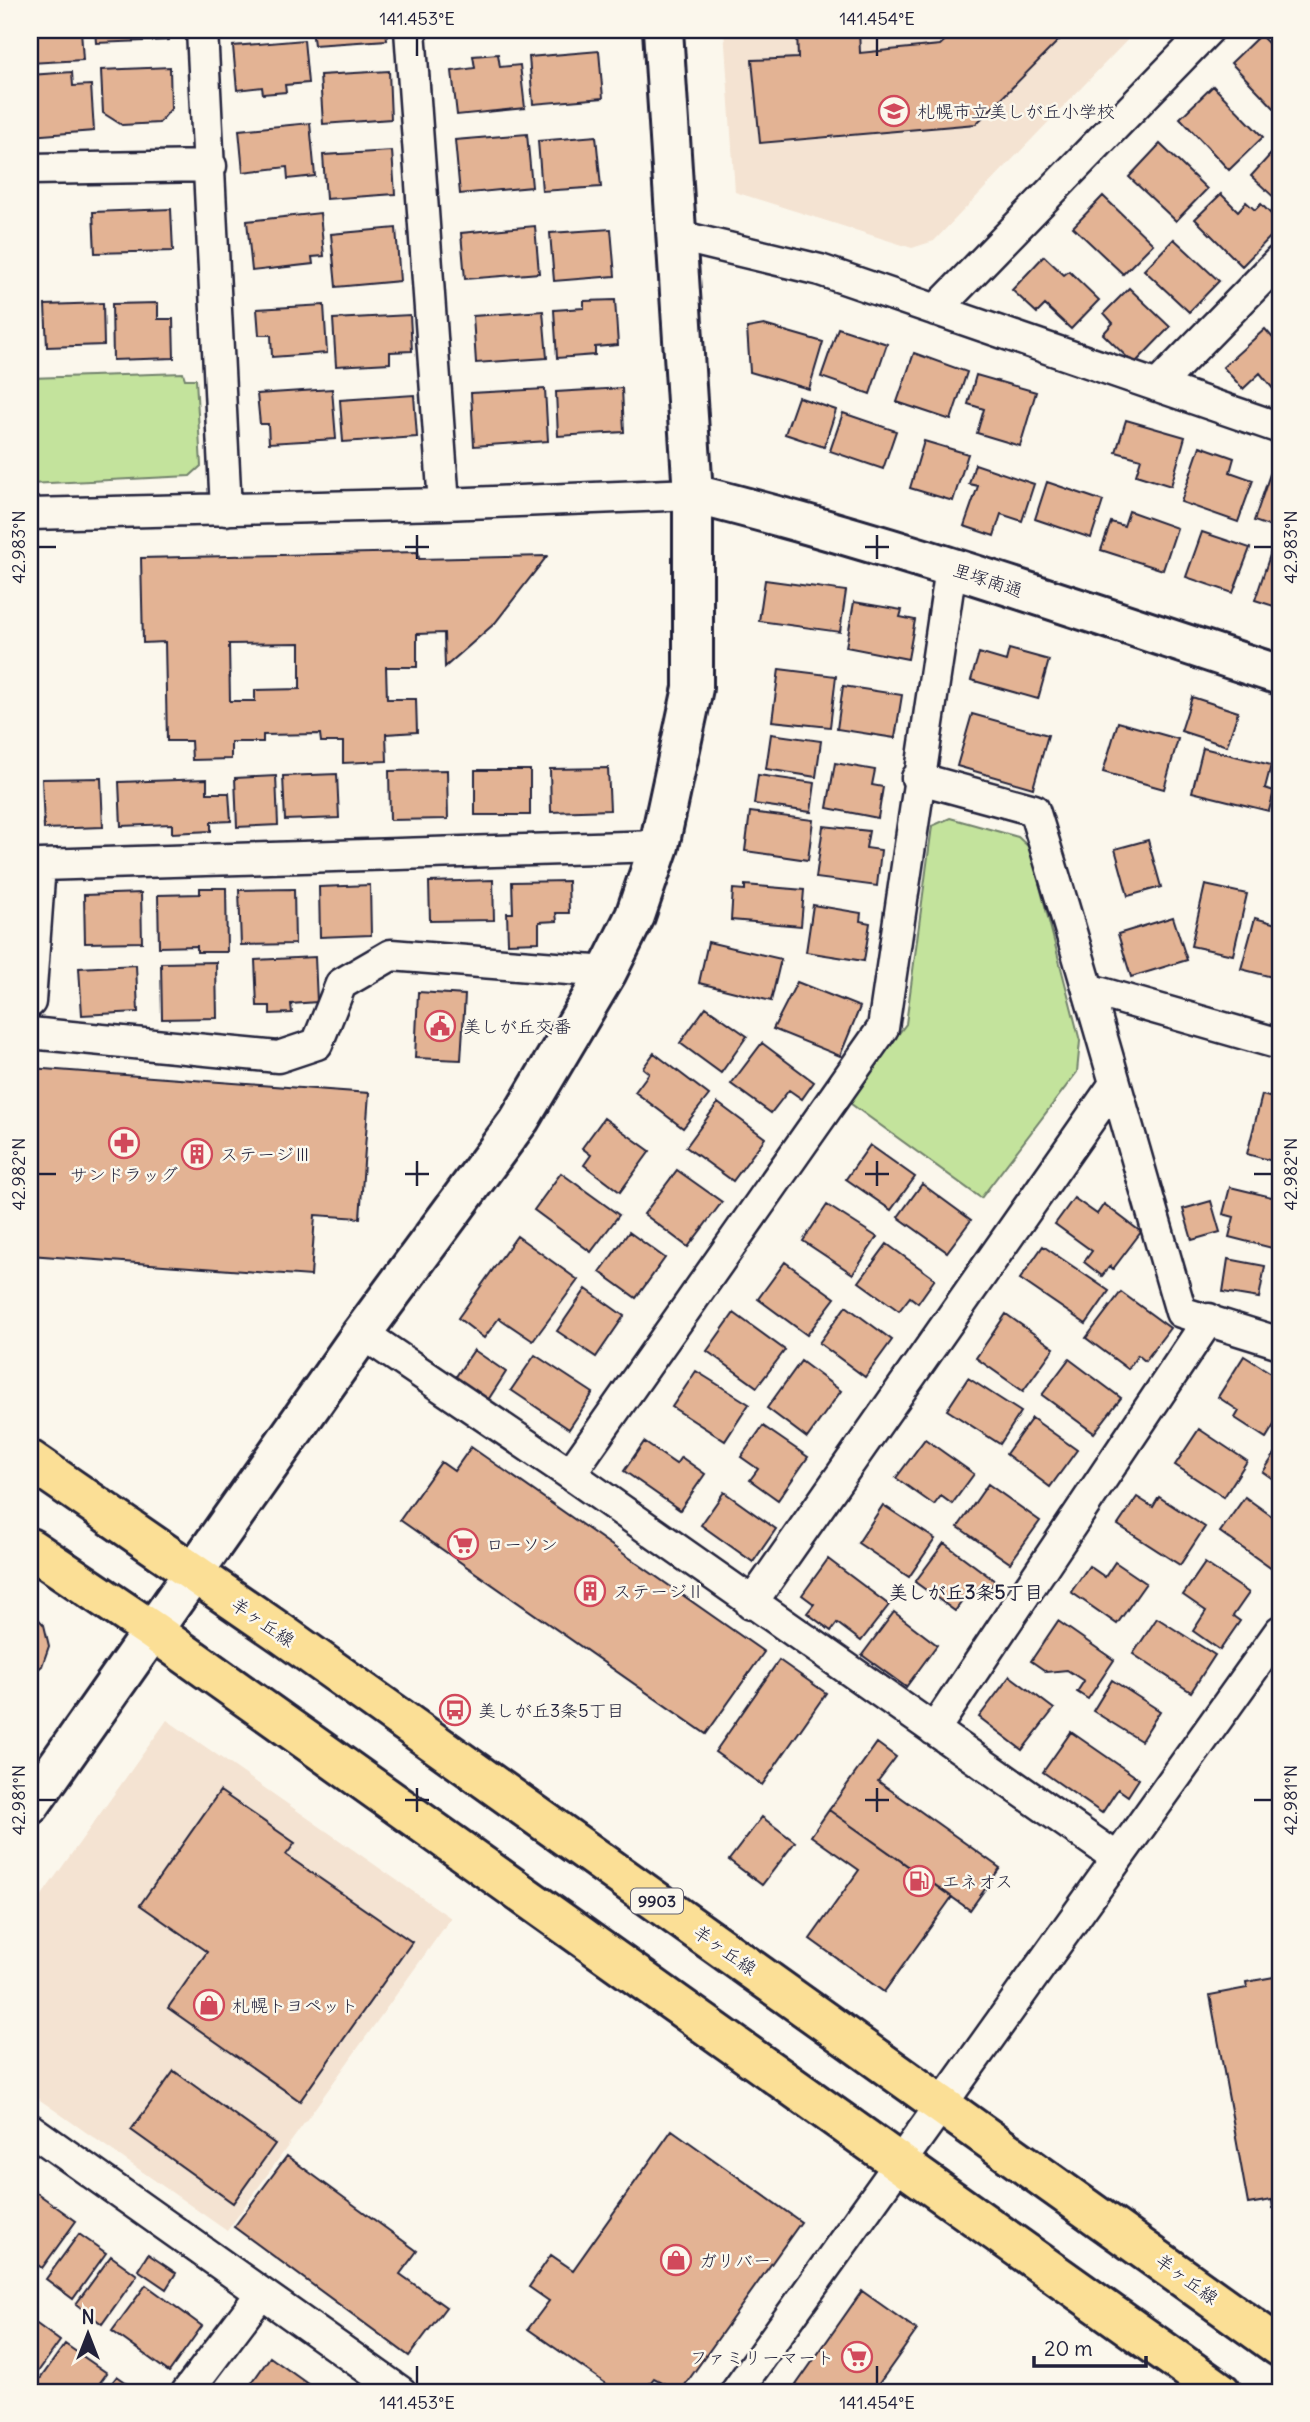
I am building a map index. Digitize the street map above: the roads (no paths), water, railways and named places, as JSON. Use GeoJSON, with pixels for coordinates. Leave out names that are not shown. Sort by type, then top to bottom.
{"type":"FeatureCollection","features":[{"type":"Feature","properties":{"kind":"main road","name":"羊ヶ丘線"},"geometry":{"type":"LineString","coordinates":[[30,1460],[941,2103],[1280,2347]]}},
{"type":"Feature","properties":{"kind":"main road"},"geometry":{"type":"LineString","coordinates":[[30,1548],[153,1632],[1221,2392]]}},
{"type":"Feature","properties":{"kind":"street"},"geometry":{"type":"LineString","coordinates":[[202,30],[211,166],[226,510]]}},
{"type":"Feature","properties":{"kind":"street"},"geometry":{"type":"LineString","coordinates":[[410,30],[444,504]]}},
{"type":"Feature","properties":{"kind":"street"},"geometry":{"type":"LineString","coordinates":[[30,1805],[362,1333],[520,1119],[607,972],[635,916],[659,846],[692,688],[693,494],[663,30]]}},
{"type":"Feature","properties":{"kind":"street"},"geometry":{"type":"LineString","coordinates":[[936,310],[1208,30]]}},
{"type":"Feature","properties":{"kind":"street"},"geometry":{"type":"LineString","coordinates":[[30,169],[211,166]]}},
{"type":"Feature","properties":{"kind":"street"},"geometry":{"type":"LineString","coordinates":[[678,236],[820,270],[1280,428]]}},
{"type":"Feature","properties":{"kind":"street"},"geometry":{"type":"LineString","coordinates":[[1157,386],[1280,260]]}},
{"type":"Feature","properties":{"kind":"street"},"geometry":{"type":"LineString","coordinates":[[30,514],[444,504],[693,494]]}},
{"type":"Feature","properties":{"kind":"street","name":"里塚南通"},"geometry":{"type":"LineString","coordinates":[[693,494],[758,510],[951,568],[1280,675]]}},
{"type":"Feature","properties":{"kind":"street"},"geometry":{"type":"LineString","coordinates":[[570,1474],[883,1028],[951,568]]}},
{"type":"Feature","properties":{"kind":"street"},"geometry":{"type":"LineString","coordinates":[[918,778],[1034,810],[1091,990],[1114,1084],[1181,1312],[1280,1343]]}},
{"type":"Feature","properties":{"kind":"street"},"geometry":{"type":"LineString","coordinates":[[30,1002],[40,865],[659,846]]}},
{"type":"Feature","properties":{"kind":"street"},"geometry":{"type":"LineString","coordinates":[[30,1033],[278,1057],[317,1044],[341,984],[391,955],[607,972]]}},
{"type":"Feature","properties":{"kind":"street"},"geometry":{"type":"LineString","coordinates":[[1091,990],[1280,1044]]}},
{"type":"Feature","properties":{"kind":"street"},"geometry":{"type":"LineString","coordinates":[[751,1604],[1114,1084]]}},
{"type":"Feature","properties":{"kind":"street"},"geometry":{"type":"LineString","coordinates":[[934,1730],[1209,1320]]}},
{"type":"Feature","properties":{"kind":"street"},"geometry":{"type":"LineString","coordinates":[[362,1333],[570,1474],[751,1604],[1117,1858]]}},
{"type":"Feature","properties":{"kind":"street"},"geometry":{"type":"LineString","coordinates":[[736,2392],[1280,1631]]}},
{"type":"Feature","properties":{"kind":"street"},"geometry":{"type":"LineString","coordinates":[[30,2129],[401,2392]]}},
{"type":"Feature","properties":{"kind":"street"},"geometry":{"type":"LineString","coordinates":[[187,2392],[261,2294]]}},
{"type":"Feature","properties":{"kind":"place","name":"札幌市立美しが丘小学校"},"geometry":{"type":"Point","coordinates":[894,111]}},
{"type":"Feature","properties":{"kind":"place","name":"美しが丘交番"},"geometry":{"type":"Point","coordinates":[440,1026]}},
{"type":"Feature","properties":{"kind":"place","name":"サンドラッグ"},"geometry":{"type":"Point","coordinates":[124,1143]}},
{"type":"Feature","properties":{"kind":"place","name":"ステージⅢ"},"geometry":{"type":"Point","coordinates":[197,1154]}},
{"type":"Feature","properties":{"kind":"place","name":"ローソン"},"geometry":{"type":"Point","coordinates":[463,1544]}},
{"type":"Feature","properties":{"kind":"place","name":"ステージⅡ"},"geometry":{"type":"Point","coordinates":[590,1591]}},
{"type":"Feature","properties":{"kind":"place","name":"美しが丘3条5丁目"},"geometry":{"type":"Point","coordinates":[455,1710]}},
{"type":"Feature","properties":{"kind":"place","name":"エネオス"},"geometry":{"type":"Point","coordinates":[919,1881]}},
{"type":"Feature","properties":{"kind":"place","name":"札幌トヨペット"},"geometry":{"type":"Point","coordinates":[209,2005]}},
{"type":"Feature","properties":{"kind":"place","name":"ガリバー"},"geometry":{"type":"Point","coordinates":[676,2260]}},
{"type":"Feature","properties":{"kind":"place","name":"ファミリーマート"},"geometry":{"type":"Point","coordinates":[857,2357]}},
{"type":"Feature","properties":{"kind":"district","name":"美しが丘3条5丁目"},"geometry":{"type":"Point","coordinates":[966,1592]}}]}
